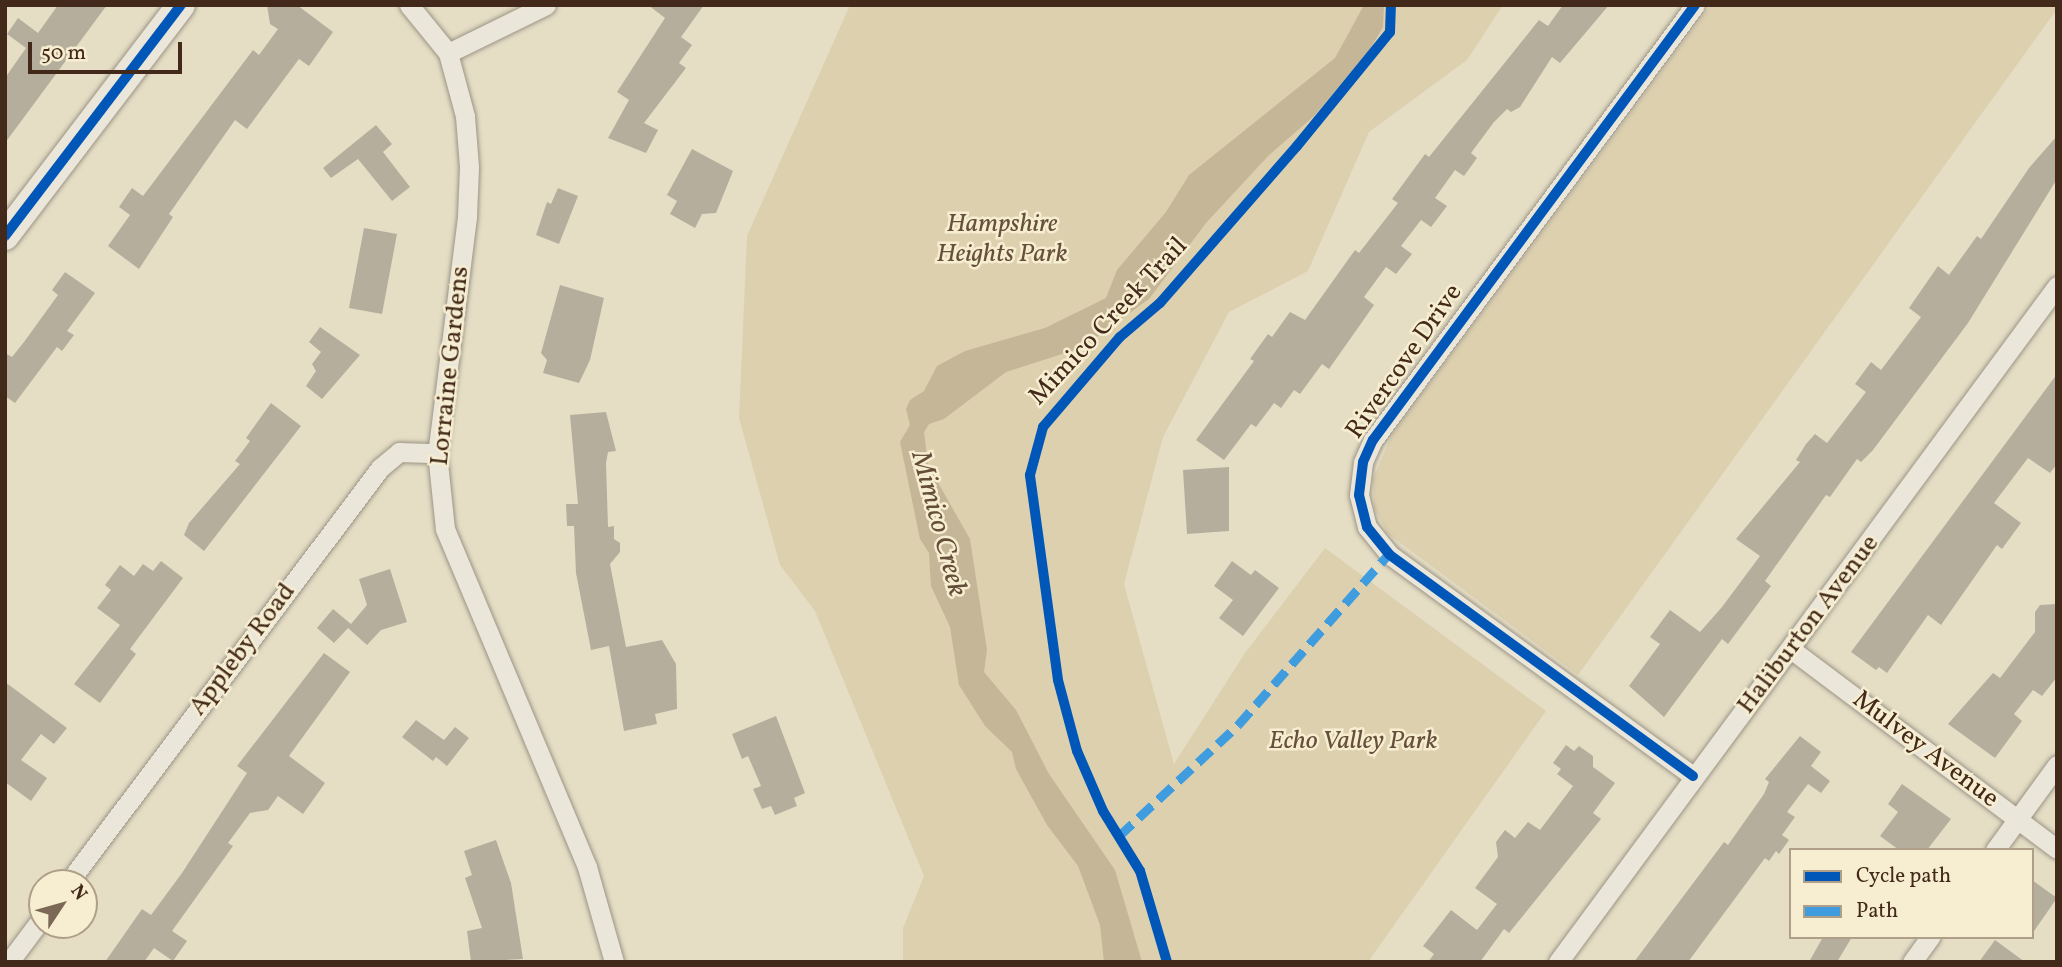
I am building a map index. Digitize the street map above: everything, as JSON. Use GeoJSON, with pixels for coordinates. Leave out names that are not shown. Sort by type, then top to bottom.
{"type":"FeatureCollection","features":[{"type":"Feature","properties":{"kind":"main road"},"geometry":{"type":"LineString","coordinates":[[5,236],[181,5]]}},
{"type":"Feature","properties":{"kind":"street","name":"Lorraine Gardens"},"geometry":{"type":"LineString","coordinates":[[409,5],[447,52],[465,116],[469,167],[467,217],[437,453],[445,529],[587,867],[614,962]]}},
{"type":"Feature","properties":{"kind":"street"},"geometry":{"type":"LineString","coordinates":[[447,52],[546,5]]}},
{"type":"Feature","properties":{"kind":"street","name":"Rivercove Drive"},"geometry":{"type":"LineString","coordinates":[[1693,776],[1389,554],[1367,527],[1359,495],[1363,462],[1373,440],[1695,5]]}},
{"type":"Feature","properties":{"kind":"street","name":"Haliburton Avenue"},"geometry":{"type":"LineString","coordinates":[[1558,962],[1693,776],[1792,650],[2057,286]]}},
{"type":"Feature","properties":{"kind":"street","name":"Appleby Road"},"geometry":{"type":"LineString","coordinates":[[79,869],[380,468],[399,452],[437,453]]}},
{"type":"Feature","properties":{"kind":"street","name":"Mulvey Avenue"},"geometry":{"type":"LineString","coordinates":[[1792,650],[2057,849]]}},
{"type":"Feature","properties":{"kind":"street"},"geometry":{"type":"LineString","coordinates":[[1996,848],[2057,765]]}},
{"type":"Feature","properties":{"kind":"street"},"geometry":{"type":"LineString","coordinates":[[9,962],[28,937]]}},
{"type":"Feature","properties":{"kind":"street"},"geometry":{"type":"LineString","coordinates":[[1912,962],[1929,939]]}},
{"type":"Feature","properties":{"kind":"green space","name":"Hampshire Heights Park"},"geometry":{"type":"Polygon","coordinates":[[[850,5],[1503,5],[1467,60],[1369,132],[1308,271],[1229,312],[1163,437],[1124,584],[1174,764],[1245,653],[1325,548],[1546,711],[1368,962],[903,962],[903,928],[924,876],[815,611],[780,565],[739,418],[747,236],[850,5]]]}},
{"type":"Feature","properties":{"kind":"green space"},"geometry":{"type":"Polygon","coordinates":[[[1711,5],[2057,5],[2057,9],[1578,675],[1387,533],[1374,507],[1373,479],[1392,435],[1711,5]]]}},
{"type":"Feature","properties":{"kind":"water","name":"Mimico Creek"},"geometry":{"type":"Polygon","coordinates":[[[1364,5],[1384,5],[1383,27],[1370,49],[1314,116],[1269,155],[1206,223],[1149,299],[1081,348],[1006,372],[944,419],[929,424],[924,432],[928,465],[970,539],[987,650],[984,672],[1016,710],[1049,774],[1115,870],[1142,962],[1104,962],[1100,925],[1078,866],[1047,825],[1016,769],[1012,752],[985,726],[959,685],[950,627],[931,586],[929,553],[920,539],[900,442],[910,425],[906,409],[910,400],[924,391],[937,366],[965,351],[1045,328],[1106,298],[1117,270],[1166,212],[1189,175],[1335,58],[1364,5]]]}},
{"type":"Feature","properties":{"kind":"building"},"geometry":{"type":"Polygon","coordinates":[[[58,5],[107,5],[5,143],[5,78],[26,48],[7,34],[18,18],[38,33],[58,5]]]}},
{"type":"Feature","properties":{"kind":"building"},"geometry":{"type":"Polygon","coordinates":[[[267,5],[297,5],[333,32],[309,66],[299,59],[247,129],[235,120],[169,214],[173,217],[139,269],[108,246],[130,215],[119,207],[132,188],[143,196],[253,50],[259,55],[278,29],[270,24],[267,5]]]}},
{"type":"Feature","properties":{"kind":"building"},"geometry":{"type":"Polygon","coordinates":[[[648,5],[704,5],[681,37],[692,45],[679,63],[686,68],[644,123],[658,130],[646,153],[608,138],[629,100],[617,92],[665,18],[648,5]]]}},
{"type":"Feature","properties":{"kind":"building"},"geometry":{"type":"Polygon","coordinates":[[[1563,5],[1609,5],[1560,63],[1552,57],[1520,107],[1511,112],[1507,109],[1494,122],[1471,153],[1477,158],[1464,176],[1455,170],[1435,198],[1447,206],[1431,227],[1421,220],[1401,246],[1412,254],[1396,274],[1386,267],[1364,297],[1374,305],[1329,369],[1322,364],[1300,394],[1294,390],[1281,408],[1274,403],[1256,427],[1251,424],[1224,460],[1196,440],[1254,361],[1250,359],[1268,334],[1272,337],[1290,312],[1305,320],[1355,250],[1359,253],[1398,203],[1392,199],[1425,154],[1429,157],[1539,20],[1548,26],[1563,5]]]}},
{"type":"Feature","properties":{"kind":"building"},"geometry":{"type":"Polygon","coordinates":[[[376,125],[392,144],[383,152],[410,187],[392,201],[358,159],[331,178],[323,168],[376,125]]]}},
{"type":"Feature","properties":{"kind":"building"},"geometry":{"type":"Polygon","coordinates":[[[2057,136],[2057,179],[1968,323],[1873,450],[1861,462],[1857,459],[1830,497],[1826,495],[1765,581],[1771,586],[1728,644],[1722,639],[1664,717],[1629,686],[1660,644],[1650,637],[1670,610],[1700,632],[1722,607],[1760,556],[1736,539],[1800,462],[1796,460],[1806,444],[1815,434],[1827,443],[1866,392],[1855,384],[1871,362],[1881,370],[1921,317],[1909,308],[1938,266],[1949,275],[1977,236],[1981,239],[2029,168],[2057,136]]]}},
{"type":"Feature","properties":{"kind":"building"},"geometry":{"type":"Polygon","coordinates":[[[692,149],[733,171],[716,213],[702,214],[695,228],[670,214],[677,201],[667,195],[692,149]]]}},
{"type":"Feature","properties":{"kind":"building"},"geometry":{"type":"Polygon","coordinates":[[[558,188],[578,196],[559,244],[536,235],[547,202],[551,204],[558,188]]]}},
{"type":"Feature","properties":{"kind":"building"},"geometry":{"type":"Polygon","coordinates":[[[364,228],[397,234],[382,314],[349,308],[364,228]]]}},
{"type":"Feature","properties":{"kind":"building"},"geometry":{"type":"Polygon","coordinates":[[[65,272],[95,293],[67,331],[74,335],[62,351],[57,347],[15,403],[5,396],[5,353],[12,357],[24,342],[58,295],[52,290],[65,272]]]}},
{"type":"Feature","properties":{"kind":"building"},"geometry":{"type":"Polygon","coordinates":[[[560,285],[604,298],[590,360],[579,383],[543,373],[547,360],[541,353],[560,285]]]}},
{"type":"Feature","properties":{"kind":"building"},"geometry":{"type":"Polygon","coordinates":[[[320,327],[360,355],[322,399],[306,386],[316,371],[312,364],[321,352],[309,342],[320,327]]]}},
{"type":"Feature","properties":{"kind":"building"},"geometry":{"type":"Polygon","coordinates":[[[2057,374],[2057,464],[2050,473],[2028,458],[1994,503],[2021,523],[2002,549],[1997,545],[1941,625],[1928,615],[1887,673],[1879,667],[1876,670],[1851,652],[2057,374]]]}},
{"type":"Feature","properties":{"kind":"building"},"geometry":{"type":"Polygon","coordinates":[[[271,403],[301,426],[204,551],[184,535],[189,523],[240,464],[235,461],[250,441],[246,438],[271,403]]]}},
{"type":"Feature","properties":{"kind":"building"},"geometry":{"type":"Polygon","coordinates":[[[606,412],[616,451],[608,452],[606,463],[608,527],[614,526],[614,539],[620,543],[620,552],[610,564],[626,647],[662,640],[676,664],[677,709],[655,714],[657,724],[624,731],[609,646],[591,650],[576,573],[574,526],[567,526],[566,504],[578,504],[570,415],[606,412]]]}},
{"type":"Feature","properties":{"kind":"building"},"geometry":{"type":"Polygon","coordinates":[[[1229,467],[1229,531],[1187,534],[1183,470],[1229,467]]]}},
{"type":"Feature","properties":{"kind":"building"},"geometry":{"type":"Polygon","coordinates":[[[161,561],[183,578],[130,649],[136,654],[100,703],[74,684],[120,625],[97,608],[111,590],[105,585],[120,565],[134,576],[143,564],[153,571],[161,561]]]}},
{"type":"Feature","properties":{"kind":"building"},"geometry":{"type":"Polygon","coordinates":[[[1232,561],[1251,575],[1255,570],[1279,588],[1243,636],[1219,618],[1233,600],[1214,586],[1232,561]]]}},
{"type":"Feature","properties":{"kind":"building"},"geometry":{"type":"Polygon","coordinates":[[[390,569],[407,622],[381,630],[367,645],[348,628],[334,643],[317,628],[333,609],[351,624],[367,605],[359,579],[390,569]]]}},
{"type":"Feature","properties":{"kind":"building"},"geometry":{"type":"Polygon","coordinates":[[[2057,604],[2057,677],[2042,696],[2033,690],[2014,714],[2022,721],[1995,758],[1948,724],[1993,673],[2000,678],[2035,632],[2035,612],[2040,605],[2057,604]]]}},
{"type":"Feature","properties":{"kind":"building"},"geometry":{"type":"Polygon","coordinates":[[[324,653],[350,672],[289,756],[325,783],[303,814],[278,796],[268,810],[250,813],[228,843],[233,846],[172,931],[187,941],[173,961],[154,948],[144,962],[105,962],[142,909],[151,915],[182,873],[247,773],[237,766],[324,653]]]}},
{"type":"Feature","properties":{"kind":"building"},"geometry":{"type":"Polygon","coordinates":[[[5,682],[67,728],[54,744],[41,734],[21,760],[47,778],[31,801],[5,782],[5,682]]]}},
{"type":"Feature","properties":{"kind":"building"},"geometry":{"type":"Polygon","coordinates":[[[776,716],[805,793],[794,798],[797,806],[775,815],[771,806],[762,809],[753,789],[761,786],[748,756],[742,759],[732,734],[776,716]]]}},
{"type":"Feature","properties":{"kind":"building"},"geometry":{"type":"Polygon","coordinates":[[[416,720],[444,740],[455,727],[469,738],[447,766],[436,757],[433,761],[402,737],[416,720]]]}},
{"type":"Feature","properties":{"kind":"building"},"geometry":{"type":"Polygon","coordinates":[[[1800,736],[1821,752],[1811,766],[1830,781],[1821,793],[1808,784],[1787,812],[1795,817],[1782,835],[1789,840],[1779,854],[1776,851],[1769,861],[1765,858],[1688,962],[1634,962],[1724,842],[1728,845],[1764,794],[1769,782],[1765,779],[1800,736]]]}},
{"type":"Feature","properties":{"kind":"building"},"geometry":{"type":"Polygon","coordinates":[[[1566,745],[1574,751],[1579,746],[1593,756],[1593,767],[1615,783],[1593,813],[1601,819],[1509,933],[1504,929],[1480,962],[1428,962],[1434,954],[1423,946],[1451,910],[1477,930],[1497,904],[1475,888],[1498,857],[1496,842],[1505,830],[1515,838],[1528,822],[1540,830],[1573,786],[1557,774],[1561,769],[1553,763],[1566,745]]]}},
{"type":"Feature","properties":{"kind":"building"},"geometry":{"type":"Polygon","coordinates":[[[1902,784],[1951,819],[1929,848],[1896,848],[1880,836],[1898,812],[1888,804],[1902,784]]]}},
{"type":"Feature","properties":{"kind":"building"},"geometry":{"type":"Polygon","coordinates":[[[496,840],[511,883],[523,959],[471,962],[467,931],[482,928],[465,878],[472,875],[464,851],[496,840]]]}},
{"type":"Feature","properties":{"kind":"building"},"geometry":{"type":"Polygon","coordinates":[[[2034,881],[2057,898],[2034,931],[2034,881]]]}},
{"type":"Feature","properties":{"kind":"building"},"geometry":{"type":"Polygon","coordinates":[[[1822,939],[1851,939],[1837,962],[1809,962],[1822,939]]]}},
{"type":"Feature","properties":{"kind":"building"},"geometry":{"type":"Polygon","coordinates":[[[1995,940],[2025,962],[1979,962],[1995,940]]]}},
{"type":"Feature","properties":{"kind":"marked path"},"geometry":{"type":"LineString","coordinates":[[1119,836],[1238,725],[1389,554]]}},
{"type":"Feature","properties":{"kind":"cycle path"},"geometry":{"type":"LineString","coordinates":[[5,236],[181,5]]}},
{"type":"Feature","properties":{"kind":"cycle path","name":"Mimico Creek Trail"},"geometry":{"type":"LineString","coordinates":[[1167,962],[1140,871],[1103,811],[1077,751],[1058,680],[1030,475],[1043,427],[1120,337],[1160,303],[1297,146],[1390,32],[1391,5]]}},
{"type":"Feature","properties":{"kind":"cycle path"},"geometry":{"type":"LineString","coordinates":[[1693,776],[1389,554],[1367,527],[1359,495],[1363,462],[1373,440],[1695,5]]}},
{"type":"Feature","properties":{"kind":"park label","name":"Echo Valley Park"},"geometry":{"type":"Point","coordinates":[1353,742]}}]}
